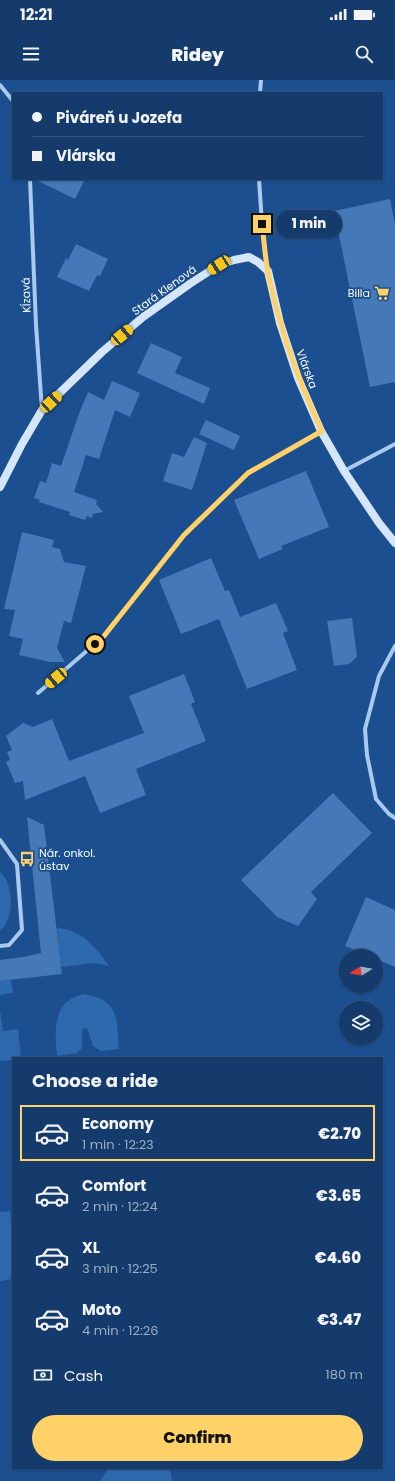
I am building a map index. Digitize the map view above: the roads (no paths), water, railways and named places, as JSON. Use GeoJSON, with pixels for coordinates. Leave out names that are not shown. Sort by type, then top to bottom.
{"type":"FeatureCollection","features":[{"type":"Feature","properties":{"kind":"street"},"geometry":{"type":"LineString","coordinates":[[260,92],[261,80]]}},
{"type":"Feature","properties":{"kind":"street"},"geometry":{"type":"LineString","coordinates":[[0,85],[12,100]]}},
{"type":"Feature","properties":{"kind":"street","name":"Kĺzavá"},"geometry":{"type":"LineString","coordinates":[[30,180],[36,325],[42,410]]}},
{"type":"Feature","properties":{"kind":"street","name":"Vlárska"},"geometry":{"type":"LineString","coordinates":[[259,180],[262,224],[268,271],[280,323],[298,378],[322,431],[344,472],[379,523],[395,543]]}},
{"type":"Feature","properties":{"kind":"street","name":"Stará Klenová"},"geometry":{"type":"LineString","coordinates":[[0,487],[22,444],[42,410],[102,352],[143,317],[190,283],[219,265],[249,257],[258,262],[268,271]]}},
{"type":"Feature","properties":{"kind":"street"},"geometry":{"type":"LineString","coordinates":[[38,693],[104,636],[184,535],[248,473],[322,431]]}},
{"type":"Feature","properties":{"kind":"street"},"geometry":{"type":"LineString","coordinates":[[344,472],[395,444]]}},
{"type":"Feature","properties":{"kind":"street"},"geometry":{"type":"LineString","coordinates":[[395,646],[379,676],[365,729],[367,754],[376,799],[389,814],[395,818]]}},
{"type":"Feature","properties":{"kind":"street"},"geometry":{"type":"LineString","coordinates":[[0,840],[17,864],[22,930],[9,945],[0,946]]}},
{"type":"Feature","properties":{"kind":"place","name":"Billa"},"geometry":{"type":"Point","coordinates":[382,293]}},
{"type":"Feature","properties":{"kind":"place","name":"Nár. onkol. ústav"},"geometry":{"type":"Point","coordinates":[27,859]}}]}
